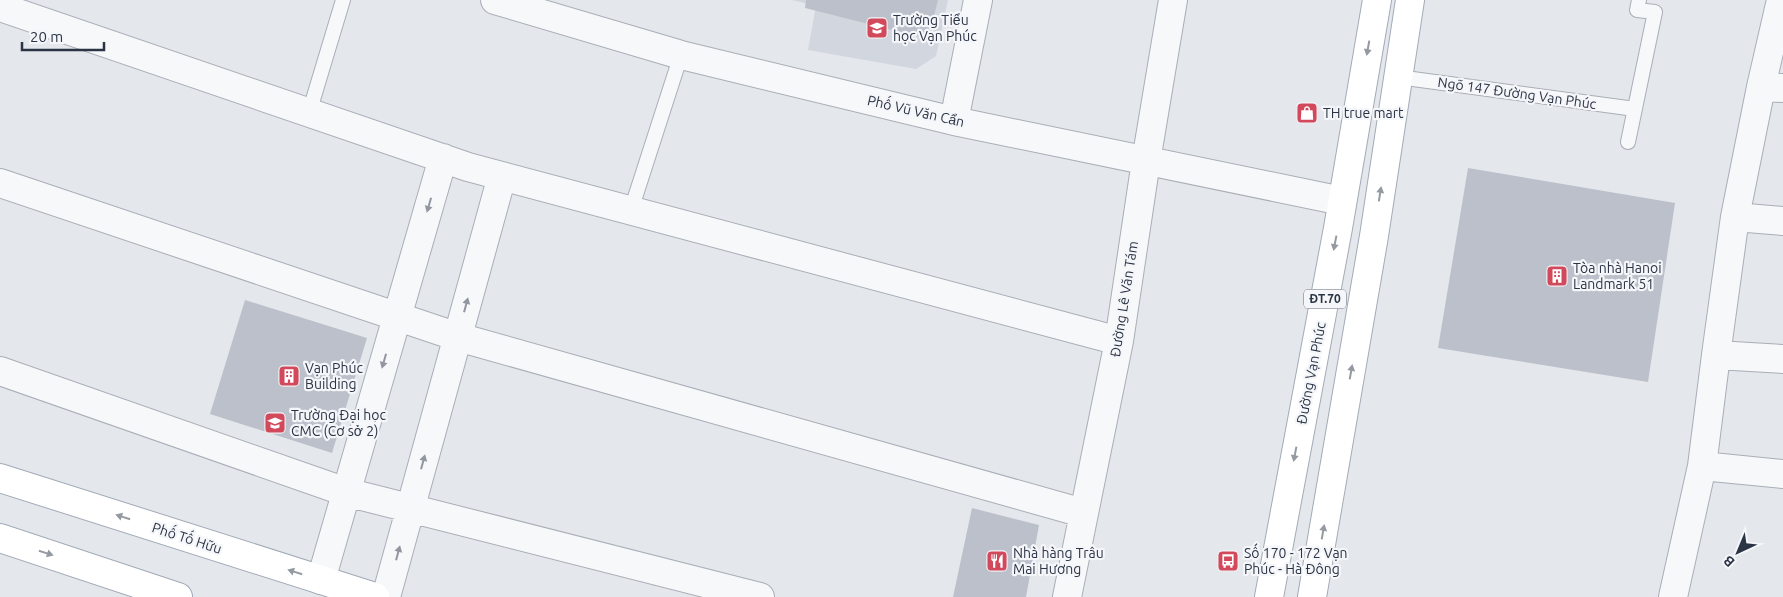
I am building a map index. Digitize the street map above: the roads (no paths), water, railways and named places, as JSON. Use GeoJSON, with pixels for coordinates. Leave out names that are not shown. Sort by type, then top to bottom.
{"type":"FeatureCollection","features":[{"type":"Feature","properties":{"kind":"main road","name":"Đường Vạn Phúc"},"geometry":{"type":"LineString","coordinates":[[1269,597],[1342,201],[1376,0]]}},
{"type":"Feature","properties":{"kind":"main road","name":"ĐT.70"},"geometry":{"type":"LineString","coordinates":[[1312,597],[1374,236],[1410,0]]}},
{"type":"Feature","properties":{"kind":"main road","name":"Phố Tố Hữu"},"geometry":{"type":"LineString","coordinates":[[0,478],[375,597]]}},
{"type":"Feature","properties":{"kind":"main road"},"geometry":{"type":"LineString","coordinates":[[1289,489],[1329,496]]}},
{"type":"Feature","properties":{"kind":"main road"},"geometry":{"type":"LineString","coordinates":[[0,538],[178,597]]}},
{"type":"Feature","properties":{"kind":"street"},"geometry":{"type":"LineString","coordinates":[[954,121],[978,0]]}},
{"type":"Feature","properties":{"kind":"street","name":"Đường Lê Văn Tám"},"geometry":{"type":"LineString","coordinates":[[1066,597],[1119,341],[1173,0]]}},
{"type":"Feature","properties":{"kind":"street"},"geometry":{"type":"LineString","coordinates":[[1674,597],[1702,466],[1735,217],[1772,87],[1782,0]]}},
{"type":"Feature","properties":{"kind":"street","name":"Phố Vũ Văn Cẩn"},"geometry":{"type":"LineString","coordinates":[[509,2],[681,55],[954,121],[1342,201]]}},
{"type":"Feature","properties":{"kind":"street"},"geometry":{"type":"LineString","coordinates":[[0,7],[309,113],[502,176],[1119,341]]}},
{"type":"Feature","properties":{"kind":"street"},"geometry":{"type":"LineString","coordinates":[[321,580],[443,158]]}},
{"type":"Feature","properties":{"kind":"street"},"geometry":{"type":"LineString","coordinates":[[386,597],[502,176]]}},
{"type":"Feature","properties":{"kind":"street"},"geometry":{"type":"LineString","coordinates":[[0,183],[458,337],[1083,513]]}},
{"type":"Feature","properties":{"kind":"street"},"geometry":{"type":"LineString","coordinates":[[1735,217],[1783,221]]}},
{"type":"Feature","properties":{"kind":"street"},"geometry":{"type":"LineString","coordinates":[[1716,355],[1783,359]]}},
{"type":"Feature","properties":{"kind":"street"},"geometry":{"type":"LineString","coordinates":[[0,371],[346,492],[760,597]]}},
{"type":"Feature","properties":{"kind":"street"},"geometry":{"type":"LineString","coordinates":[[1702,466],[1783,474]]}},
{"type":"Feature","properties":{"kind":"lane"},"geometry":{"type":"LineString","coordinates":[[309,113],[343,0]]}},
{"type":"Feature","properties":{"kind":"lane"},"geometry":{"type":"LineString","coordinates":[[1628,142],[1655,12],[1637,10],[1639,0]]}},
{"type":"Feature","properties":{"kind":"lane"},"geometry":{"type":"LineString","coordinates":[[631,210],[681,55]]}},
{"type":"Feature","properties":{"kind":"lane","name":"Ngõ 147 Đường Vạn Phúc"},"geometry":{"type":"LineString","coordinates":[[1398,77],[1635,109]]}},
{"type":"Feature","properties":{"kind":"place","name":"Trường Tiểu học Vạn Phúc"},"geometry":{"type":"Point","coordinates":[877,28]}},
{"type":"Feature","properties":{"kind":"place","name":"TH true mart"},"geometry":{"type":"Point","coordinates":[1307,113]}},
{"type":"Feature","properties":{"kind":"place","name":"Tòa nhà Hanoi Landmark 51"},"geometry":{"type":"Point","coordinates":[1557,276]}},
{"type":"Feature","properties":{"kind":"place","name":"Vạn Phúc Building"},"geometry":{"type":"Point","coordinates":[289,376]}},
{"type":"Feature","properties":{"kind":"place","name":"Trường Đại học CMC (Cơ sở 2)"},"geometry":{"type":"Point","coordinates":[275,423]}},
{"type":"Feature","properties":{"kind":"place","name":"Nhà hàng Trâu Mai Hương"},"geometry":{"type":"Point","coordinates":[997,561]}},
{"type":"Feature","properties":{"kind":"place","name":"Số 170 - 172 Vạn Phúc - Hà Đông"},"geometry":{"type":"Point","coordinates":[1228,561]}}]}
